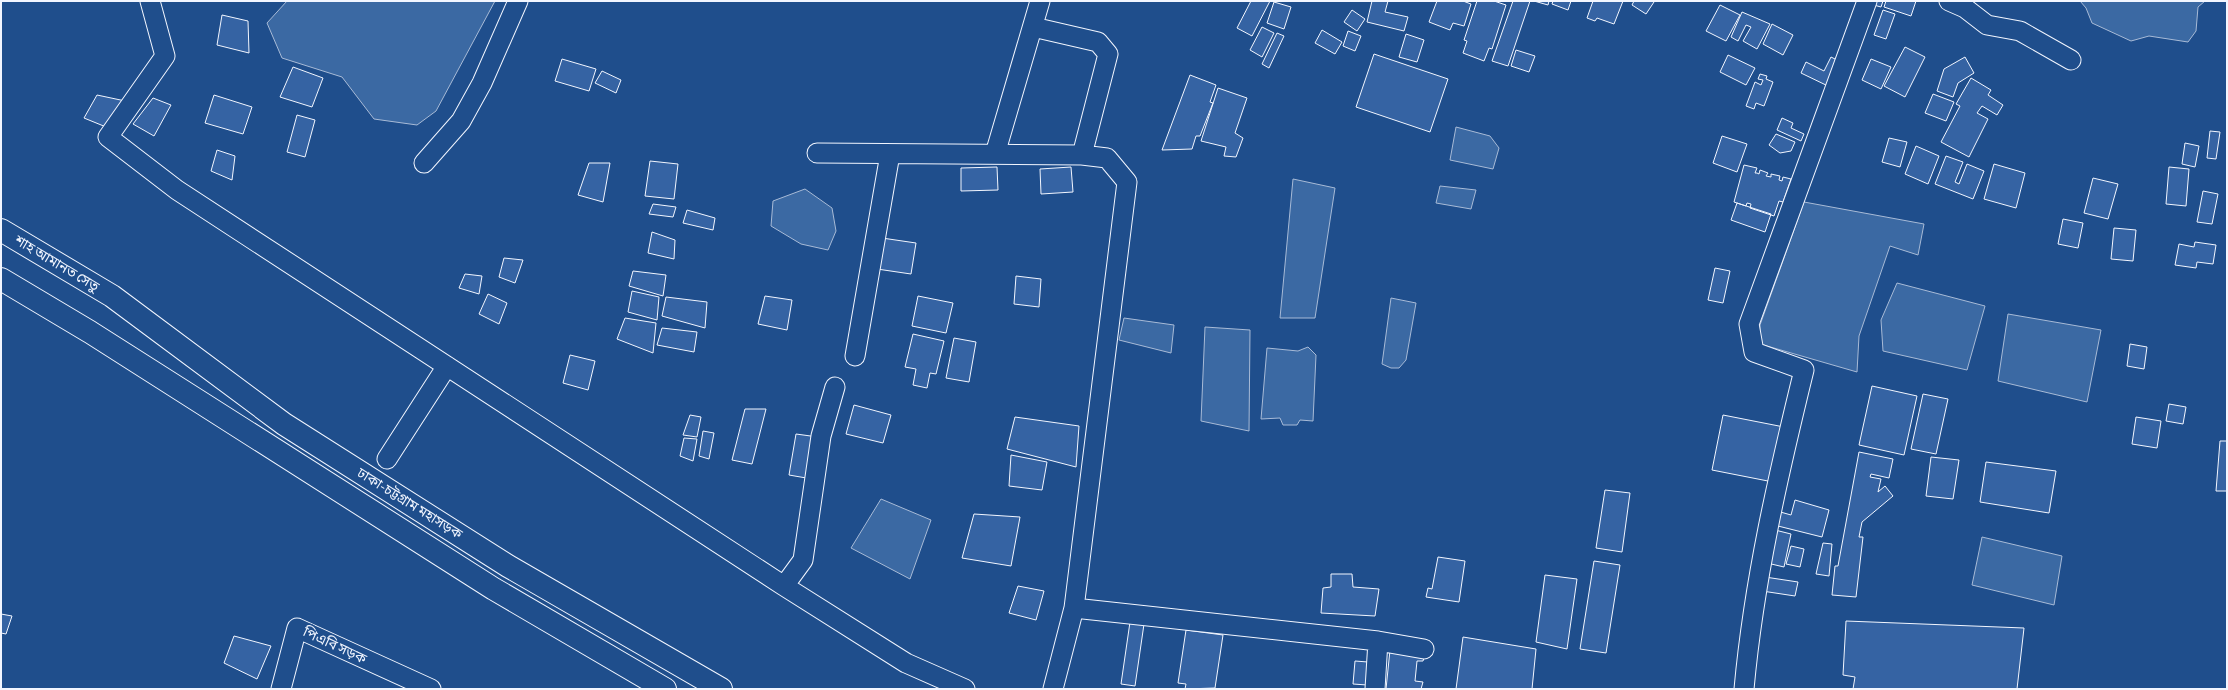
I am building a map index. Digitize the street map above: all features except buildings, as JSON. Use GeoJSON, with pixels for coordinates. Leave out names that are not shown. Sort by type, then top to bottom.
{"type":"FeatureCollection","features":[{"type":"Feature","properties":{"kind":"highway","name":"শাহ আমানত সেতু"},"geometry":{"type":"LineString","coordinates":[[1,230],[112,296]]}},
{"type":"Feature","properties":{"kind":"highway","name":"ঢাকা-চট্টগ্রাম মহাসড়ক"},"geometry":{"type":"LineString","coordinates":[[1,279],[90,332],[494,589],[665,689]]}},
{"type":"Feature","properties":{"kind":"highway","name":"ঢাকা-চট্টগ্রাম মহাসড়ক"},"geometry":{"type":"LineString","coordinates":[[112,296],[284,424],[508,566],[721,689]]}},
{"type":"Feature","properties":{"kind":"street"},"geometry":{"type":"LineString","coordinates":[[150,1],[165,56],[108,137],[177,190],[784,586],[906,663],[965,689]]}},
{"type":"Feature","properties":{"kind":"street"},"geometry":{"type":"LineString","coordinates":[[424,163],[461,121],[482,83],[518,1]]}},
{"type":"Feature","properties":{"kind":"street"},"geometry":{"type":"LineString","coordinates":[[995,154],[1040,1]]}},
{"type":"Feature","properties":{"kind":"street"},"geometry":{"type":"LineString","coordinates":[[1744,689],[1748,642],[1770,514],[1804,370],[1754,352],[1749,324],[1867,1]]}},
{"type":"Feature","properties":{"kind":"street"},"geometry":{"type":"LineString","coordinates":[[1949,1],[1965,8],[1987,24],[2020,31],[2071,60]]}},
{"type":"Feature","properties":{"kind":"street"},"geometry":{"type":"LineString","coordinates":[[1033,27],[1098,42],[1108,54],[1082,155]]}},
{"type":"Feature","properties":{"kind":"street"},"geometry":{"type":"LineString","coordinates":[[817,153],[1082,155],[1107,158],[1127,182],[1074,608],[1053,689]]}},
{"type":"Feature","properties":{"kind":"street"},"geometry":{"type":"LineString","coordinates":[[855,356],[890,154]]}},
{"type":"Feature","properties":{"kind":"street"},"geometry":{"type":"LineString","coordinates":[[387,458],[447,366]]}},
{"type":"Feature","properties":{"kind":"street"},"geometry":{"type":"LineString","coordinates":[[784,586],[803,560],[821,436],[835,387]]}},
{"type":"Feature","properties":{"kind":"street"},"geometry":{"type":"LineString","coordinates":[[1074,608],[1378,641],[1424,648]]}},
{"type":"Feature","properties":{"kind":"street","name":"পিএবি সড়ক"},"geometry":{"type":"LineString","coordinates":[[281,689],[297,628],[430,689]]}},
{"type":"Feature","properties":{"kind":"street"},"geometry":{"type":"LineString","coordinates":[[1375,689],[1378,641]]}},
{"type":"Feature","properties":{"kind":"water"},"geometry":{"type":"Polygon","coordinates":[[[287,1],[495,1],[436,111],[417,125],[374,119],[342,77],[282,58],[267,23],[287,1]]]}},
{"type":"Feature","properties":{"kind":"water"},"geometry":{"type":"Polygon","coordinates":[[[2080,1],[2205,1],[2198,7],[2196,31],[2188,42],[2149,36],[2131,41],[2092,23],[2086,8],[2080,1]]]}},
{"type":"Feature","properties":{"kind":"water"},"geometry":{"type":"Polygon","coordinates":[[[1456,127],[1490,136],[1499,148],[1493,169],[1450,160],[1456,127]]]}},
{"type":"Feature","properties":{"kind":"water"},"geometry":{"type":"Polygon","coordinates":[[[1293,179],[1335,188],[1315,318],[1280,318],[1293,179]]]}},
{"type":"Feature","properties":{"kind":"water"},"geometry":{"type":"Polygon","coordinates":[[[1440,186],[1476,190],[1471,209],[1436,203],[1440,186]]]}},
{"type":"Feature","properties":{"kind":"water"},"geometry":{"type":"Polygon","coordinates":[[[805,189],[832,208],[836,231],[828,250],[801,244],[771,226],[773,201],[805,189]]]}},
{"type":"Feature","properties":{"kind":"water"},"geometry":{"type":"Polygon","coordinates":[[[1804,202],[1924,224],[1918,255],[1890,246],[1859,336],[1857,372],[1760,344],[1760,325],[1804,202]]]}},
{"type":"Feature","properties":{"kind":"water"},"geometry":{"type":"Polygon","coordinates":[[[1897,283],[1985,306],[1967,370],[1883,351],[1881,320],[1897,283]]]}},
{"type":"Feature","properties":{"kind":"water"},"geometry":{"type":"Polygon","coordinates":[[[1391,298],[1416,303],[1406,360],[1399,368],[1391,368],[1382,364],[1391,298]]]}},
{"type":"Feature","properties":{"kind":"water"},"geometry":{"type":"Polygon","coordinates":[[[2008,314],[2101,330],[2087,402],[1998,381],[2008,314]]]}},
{"type":"Feature","properties":{"kind":"water"},"geometry":{"type":"Polygon","coordinates":[[[1124,318],[1174,325],[1171,353],[1119,340],[1124,318]]]}},
{"type":"Feature","properties":{"kind":"water"},"geometry":{"type":"Polygon","coordinates":[[[1205,327],[1250,330],[1249,431],[1201,421],[1205,327]]]}},
{"type":"Feature","properties":{"kind":"water"},"geometry":{"type":"Polygon","coordinates":[[[1308,347],[1316,355],[1313,421],[1300,420],[1297,425],[1283,425],[1280,418],[1261,419],[1267,348],[1298,351],[1308,347]]]}},
{"type":"Feature","properties":{"kind":"water"},"geometry":{"type":"Polygon","coordinates":[[[881,499],[931,520],[910,579],[851,548],[881,499]]]}},
{"type":"Feature","properties":{"kind":"water"},"geometry":{"type":"Polygon","coordinates":[[[1982,537],[2062,556],[2054,605],[1972,585],[1982,537]]]}}]}
